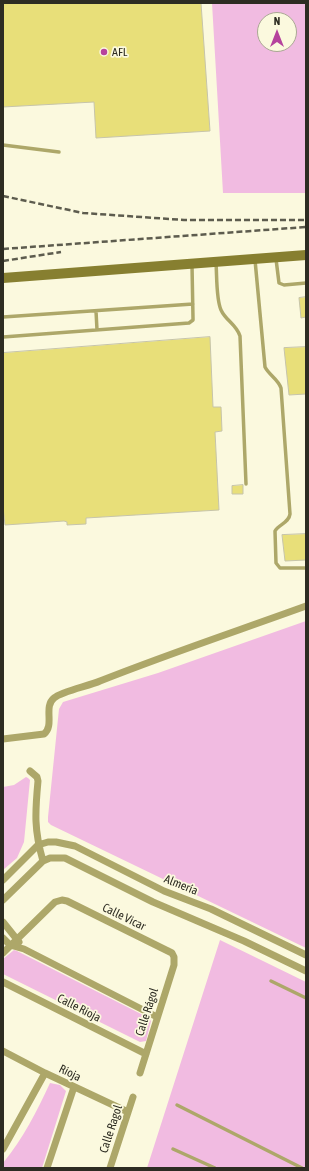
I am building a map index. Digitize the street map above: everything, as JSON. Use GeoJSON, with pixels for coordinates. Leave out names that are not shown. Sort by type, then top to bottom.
{"type":"FeatureCollection","features":[{"type":"Feature","properties":{"kind":"street"},"geometry":{"type":"LineString","coordinates":[[3,278],[306,255]]}},
{"type":"Feature","properties":{"kind":"street"},"geometry":{"type":"LineString","coordinates":[[3,739],[44,734],[48,729],[51,701],[59,695],[306,606]]}},
{"type":"Feature","properties":{"kind":"street"},"geometry":{"type":"LineString","coordinates":[[30,771],[37,777],[38,781],[35,820],[38,845],[43,861]]}},
{"type":"Feature","properties":{"kind":"street","name":"Almería"},"geometry":{"type":"LineString","coordinates":[[38,845],[48,842],[66,843],[75,846],[164,891],[211,909],[306,955]]}},
{"type":"Feature","properties":{"kind":"street"},"geometry":{"type":"LineString","coordinates":[[3,880],[38,845]]}},
{"type":"Feature","properties":{"kind":"street"},"geometry":{"type":"LineString","coordinates":[[3,900],[43,861],[58,857],[72,861],[153,902],[244,941],[306,971]]}},
{"type":"Feature","properties":{"kind":"street","name":"Calle Vicar"},"geometry":{"type":"LineString","coordinates":[[17,938],[55,902],[62,900],[67,901],[169,951],[174,957]]}},
{"type":"Feature","properties":{"kind":"street"},"geometry":{"type":"LineString","coordinates":[[3,922],[17,938],[24,949]]}},
{"type":"Feature","properties":{"kind":"street"},"geometry":{"type":"LineString","coordinates":[[244,941],[251,928]]}},
{"type":"Feature","properties":{"kind":"street"},"geometry":{"type":"LineString","coordinates":[[3,938],[10,945],[24,949],[157,1017]]}},
{"type":"Feature","properties":{"kind":"street"},"geometry":{"type":"LineString","coordinates":[[3,953],[17,938]]}},
{"type":"Feature","properties":{"kind":"street","name":"Calle Rágol"},"geometry":{"type":"LineString","coordinates":[[140,1073],[174,965],[174,957]]}},
{"type":"Feature","properties":{"kind":"street","name":"Calle Rioja"},"geometry":{"type":"LineString","coordinates":[[3,982],[146,1054]]}},
{"type":"Feature","properties":{"kind":"street","name":"Rioja"},"geometry":{"type":"LineString","coordinates":[[3,1051],[45,1073],[128,1112]]}},
{"type":"Feature","properties":{"kind":"street"},"geometry":{"type":"LineString","coordinates":[[4,1146],[45,1073]]}},
{"type":"Feature","properties":{"kind":"street"},"geometry":{"type":"LineString","coordinates":[[47,1168],[74,1087]]}},
{"type":"Feature","properties":{"kind":"street","name":"Calle Ragol"},"geometry":{"type":"LineString","coordinates":[[110,1168],[133,1097]]}},
{"type":"Feature","properties":{"kind":"lane"},"geometry":{"type":"LineString","coordinates":[[3,145],[59,152]]}},
{"type":"Feature","properties":{"kind":"lane"},"geometry":{"type":"LineString","coordinates":[[276,258],[280,283],[284,285],[306,283]]}},
{"type":"Feature","properties":{"kind":"lane"},"geometry":{"type":"LineString","coordinates":[[255,259],[265,367],[281,388],[290,514],[289,520],[278,527],[275,531],[276,563],[280,568],[306,568]]}},
{"type":"Feature","properties":{"kind":"lane"},"geometry":{"type":"LineString","coordinates":[[216,262],[220,306],[226,317],[235,325],[240,336],[246,484]]}},
{"type":"Feature","properties":{"kind":"lane"},"geometry":{"type":"LineString","coordinates":[[3,337],[190,323],[193,320],[192,264]]}},
{"type":"Feature","properties":{"kind":"lane"},"geometry":{"type":"LineString","coordinates":[[3,317],[193,304]]}},
{"type":"Feature","properties":{"kind":"lane"},"geometry":{"type":"LineString","coordinates":[[96,310],[97,330]]}},
{"type":"Feature","properties":{"kind":"lane"},"geometry":{"type":"LineString","coordinates":[[271,981],[306,998]]}},
{"type":"Feature","properties":{"kind":"lane"},"geometry":{"type":"LineString","coordinates":[[177,1105],[302,1168]]}},
{"type":"Feature","properties":{"kind":"lane"},"geometry":{"type":"LineString","coordinates":[[173,1149],[215,1168]]}},
{"type":"Feature","properties":{"kind":"shaded area"},"geometry":{"type":"Polygon","coordinates":[[[212,3],[306,3],[306,193],[223,193],[212,3]]]}},
{"type":"Feature","properties":{"kind":"shaded area"},"geometry":{"type":"Polygon","coordinates":[[[306,621],[306,948],[51,825],[48,822],[59,709],[63,702],[158,673],[306,621]]]}},
{"type":"Feature","properties":{"kind":"shaded area"},"geometry":{"type":"Polygon","coordinates":[[[26,777],[30,780],[24,842],[17,858],[3,870],[3,787],[14,785],[26,777]]]}},
{"type":"Feature","properties":{"kind":"shaded area"},"geometry":{"type":"Polygon","coordinates":[[[220,940],[306,982],[306,1168],[147,1168],[220,940]]]}},
{"type":"Feature","properties":{"kind":"shaded area"},"geometry":{"type":"Polygon","coordinates":[[[14,950],[147,1017],[151,1021],[146,1041],[140,1042],[3,974],[3,959],[14,950]]]}},
{"type":"Feature","properties":{"kind":"shaded area"},"geometry":{"type":"Polygon","coordinates":[[[50,1083],[60,1085],[66,1091],[42,1168],[3,1168],[3,1163],[29,1124],[50,1083]]]}},
{"type":"Feature","properties":{"kind":"building","name":"AFL"},"geometry":{"type":"Polygon","coordinates":[[[3,3],[201,3],[210,131],[96,138],[94,102],[3,107],[3,3]]]}},
{"type":"Feature","properties":{"kind":"building"},"geometry":{"type":"Polygon","coordinates":[[[306,297],[306,317],[301,318],[299,298],[306,297]]]}},
{"type":"Feature","properties":{"kind":"building"},"geometry":{"type":"Polygon","coordinates":[[[210,337],[213,407],[221,407],[222,431],[215,432],[219,510],[86,518],[86,524],[67,525],[67,522],[64,521],[5,525],[3,507],[3,353],[210,337]]]}},
{"type":"Feature","properties":{"kind":"building"},"geometry":{"type":"Polygon","coordinates":[[[306,347],[306,394],[289,395],[284,348],[306,347]]]}},
{"type":"Feature","properties":{"kind":"building"},"geometry":{"type":"Polygon","coordinates":[[[243,485],[243,494],[232,494],[232,486],[243,485]]]}},
{"type":"Feature","properties":{"kind":"building"},"geometry":{"type":"Polygon","coordinates":[[[306,534],[306,560],[285,561],[282,535],[306,534]]]}},
{"type":"Feature","properties":{"kind":"railway"},"geometry":{"type":"LineString","coordinates":[[3,196],[83,213],[184,220],[306,220]]}},
{"type":"Feature","properties":{"kind":"railway"},"geometry":{"type":"LineString","coordinates":[[3,249],[306,227]]}},
{"type":"Feature","properties":{"kind":"railway"},"geometry":{"type":"LineString","coordinates":[[3,261],[61,252]]}},
{"type":"Feature","properties":{"kind":"place","name":"AFL"},"geometry":{"type":"Point","coordinates":[104,52]}}]}
